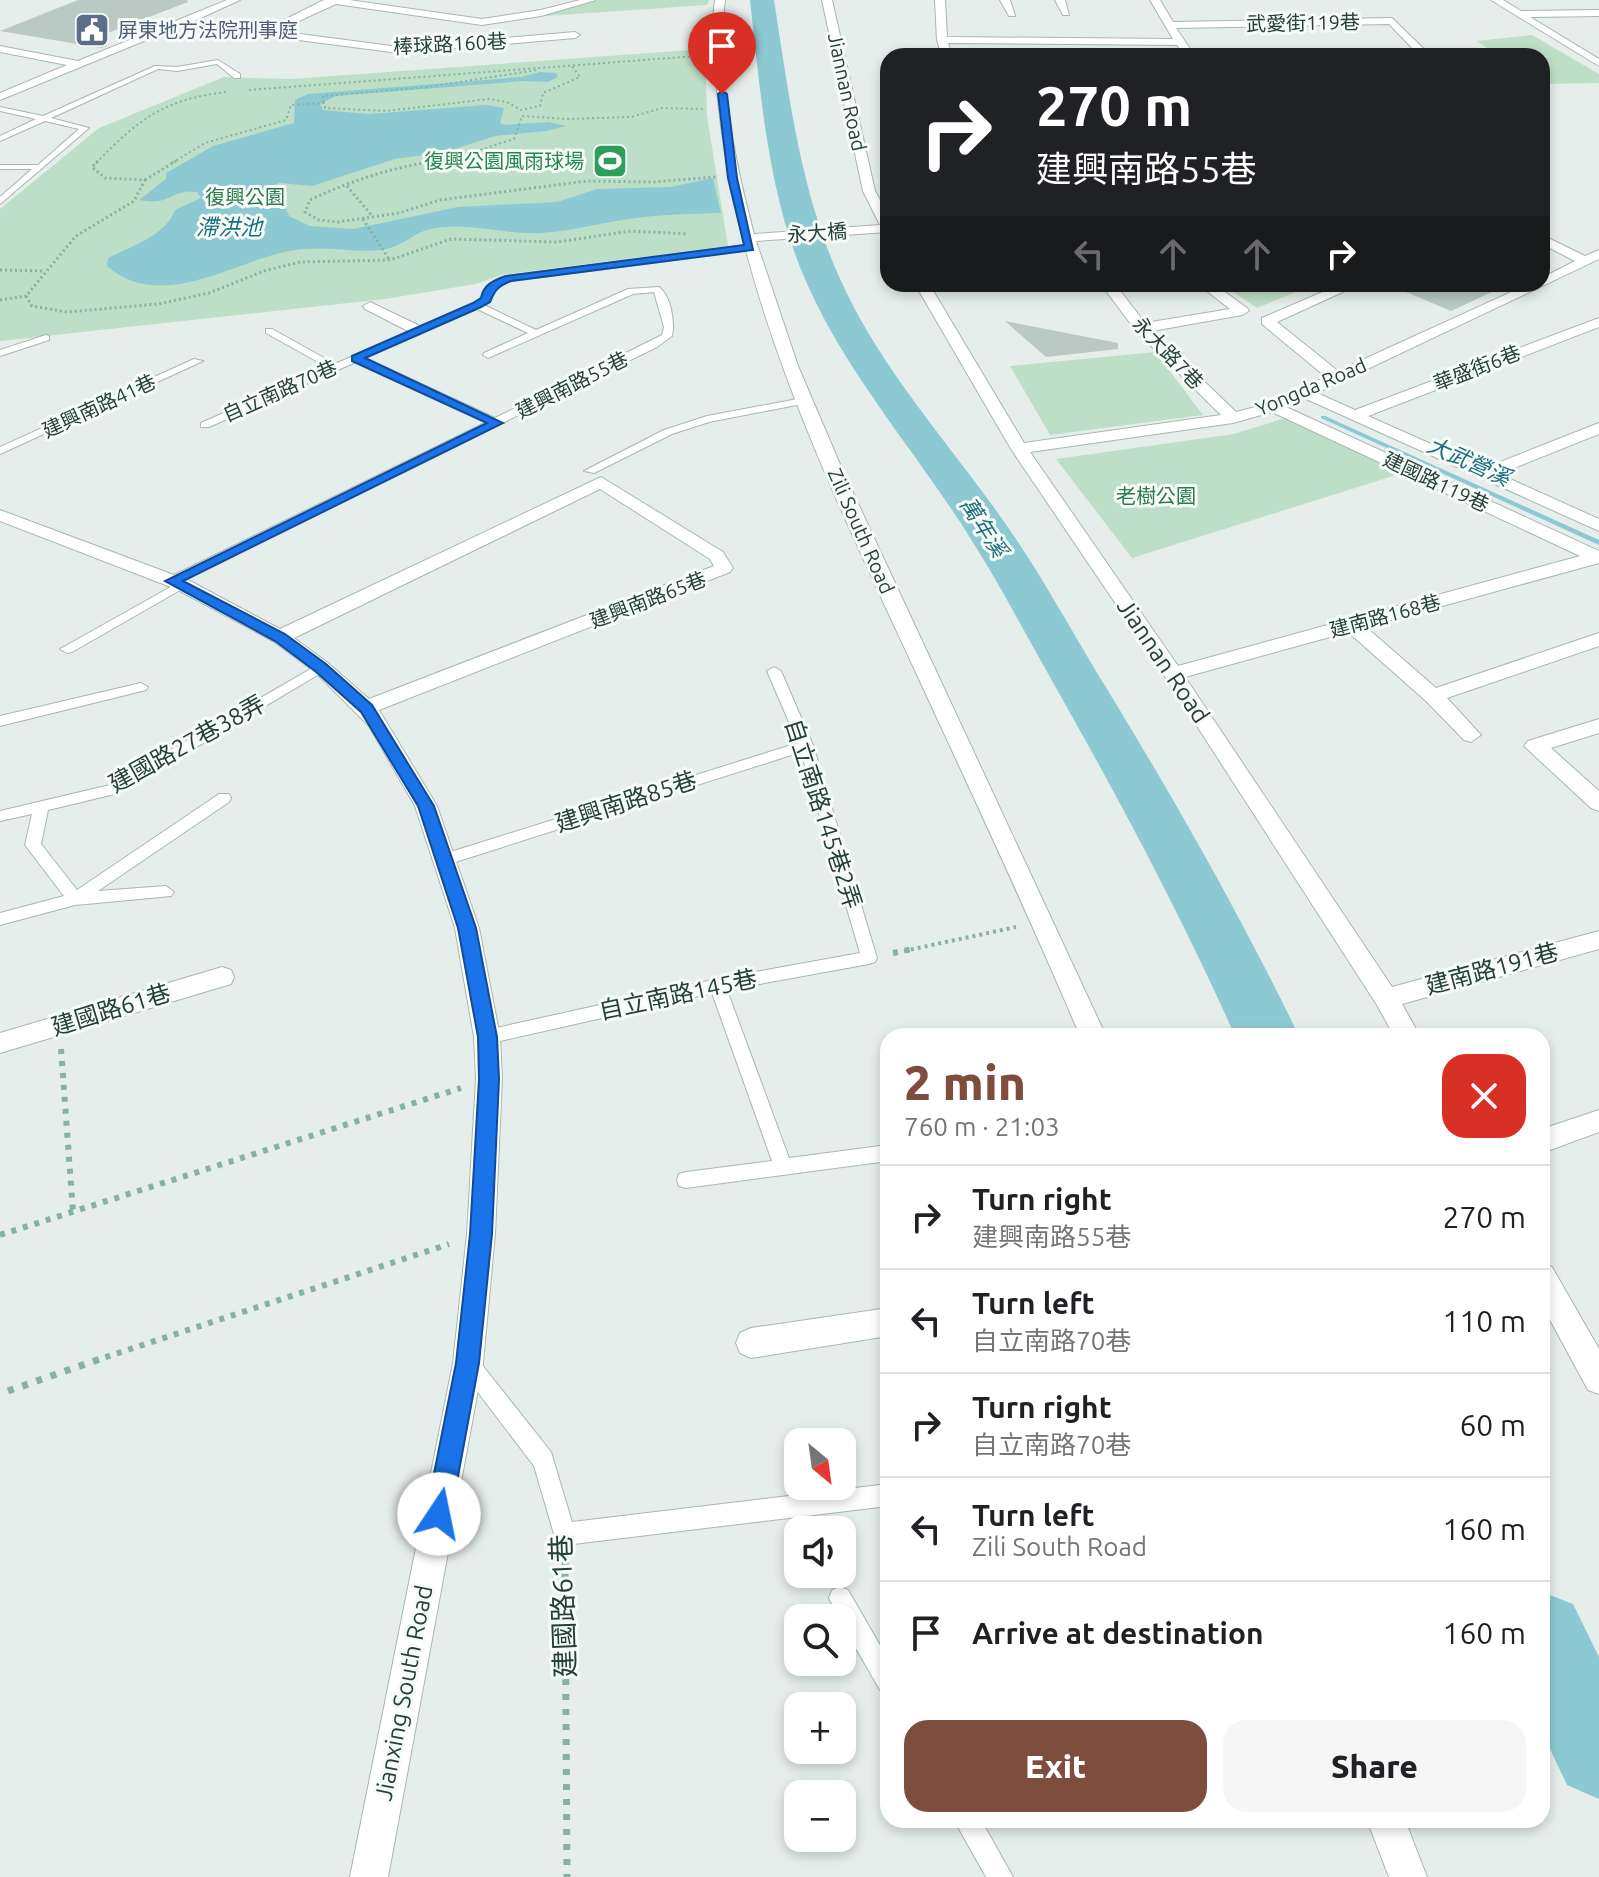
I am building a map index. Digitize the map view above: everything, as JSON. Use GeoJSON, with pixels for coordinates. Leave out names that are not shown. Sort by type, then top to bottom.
{"type":"FeatureCollection","features":[{"type":"Feature","properties":{"kind":"street"},"geometry":{"type":"LineString","coordinates":[[0,97],[235,0]]}},
{"type":"Feature","properties":{"kind":"street"},"geometry":{"type":"LineString","coordinates":[[267,32],[333,0],[482,22],[541,13],[591,0]]}},
{"type":"Feature","properties":{"kind":"street","name":"Zili South Road"},"geometry":{"type":"LineString","coordinates":[[720,0],[720,61],[728,177],[803,401],[914,652],[1044,921],[1090,1028]]}},
{"type":"Feature","properties":{"kind":"street","name":"Jiannan Road"},"geometry":{"type":"LineString","coordinates":[[827,0],[869,191],[880,212]]}},
{"type":"Feature","properties":{"kind":"street"},"geometry":{"type":"LineString","coordinates":[[940,0],[944,48]]}},
{"type":"Feature","properties":{"kind":"street"},"geometry":{"type":"LineString","coordinates":[[1005,0],[1012,14]]}},
{"type":"Feature","properties":{"kind":"street"},"geometry":{"type":"LineString","coordinates":[[1060,0],[1066,13]]}},
{"type":"Feature","properties":{"kind":"street"},"geometry":{"type":"LineString","coordinates":[[1155,0],[1183,48]]}},
{"type":"Feature","properties":{"kind":"street"},"geometry":{"type":"LineString","coordinates":[[1496,0],[1599,63]]}},
{"type":"Feature","properties":{"kind":"street"},"geometry":{"type":"LineString","coordinates":[[517,4],[541,13]]}},
{"type":"Feature","properties":{"kind":"street"},"geometry":{"type":"LineString","coordinates":[[1516,14],[1599,13]]}},
{"type":"Feature","properties":{"kind":"street"},"geometry":{"type":"LineString","coordinates":[[427,25],[440,17]]}},
{"type":"Feature","properties":{"kind":"street","name":"武愛街119巷"},"geometry":{"type":"LineString","coordinates":[[1172,25],[1392,21],[1418,48]]}},
{"type":"Feature","properties":{"kind":"street","name":"棒球路160巷"},"geometry":{"type":"LineString","coordinates":[[182,22],[399,50],[575,35]]}},
{"type":"Feature","properties":{"kind":"street"},"geometry":{"type":"LineString","coordinates":[[942,40],[1015,40],[1077,35],[1178,42]]}},
{"type":"Feature","properties":{"kind":"street"},"geometry":{"type":"LineString","coordinates":[[1077,35],[1085,48]]}},
{"type":"Feature","properties":{"kind":"street"},"geometry":{"type":"LineString","coordinates":[[386,48],[400,40]]}},
{"type":"Feature","properties":{"kind":"street"},"geometry":{"type":"LineString","coordinates":[[1015,40],[1018,48]]}},
{"type":"Feature","properties":{"kind":"street"},"geometry":{"type":"LineString","coordinates":[[0,49],[78,64]]}},
{"type":"Feature","properties":{"kind":"street"},"geometry":{"type":"LineString","coordinates":[[869,191],[880,190]]}},
{"type":"Feature","properties":{"kind":"street","name":"永大橋"},"geometry":{"type":"LineString","coordinates":[[746,235],[768,237],[880,229]]}},
{"type":"Feature","properties":{"kind":"street"},"geometry":{"type":"LineString","coordinates":[[1550,243],[1585,261]]}},
{"type":"Feature","properties":{"kind":"street","name":"Yongda Road"},"geometry":{"type":"LineString","coordinates":[[1550,279],[1599,254]]}},
{"type":"Feature","properties":{"kind":"street","name":"Jiannan Road"},"geometry":{"type":"LineString","coordinates":[[927,292],[1019,449],[1173,674],[1386,998],[1403,1028]]}},
{"type":"Feature","properties":{"kind":"street","name":"永大路7巷"},"geometry":{"type":"LineString","coordinates":[[1114,292],[1141,328],[1233,418]]}},
{"type":"Feature","properties":{"kind":"street"},"geometry":{"type":"LineString","coordinates":[[1216,292],[1242,311],[1267,321],[1335,377]]}},
{"type":"Feature","properties":{"kind":"street"},"geometry":{"type":"LineString","coordinates":[[1267,321],[1334,292]]}},
{"type":"Feature","properties":{"kind":"street"},"geometry":{"type":"LineString","coordinates":[[1506,292],[1514,297]]}},
{"type":"Feature","properties":{"kind":"street","name":"Yongda Road"},"geometry":{"type":"LineString","coordinates":[[1019,449],[1233,418],[1273,407],[1524,292]]}},
{"type":"Feature","properties":{"kind":"street"},"geometry":{"type":"LineString","coordinates":[[370,306],[419,331]]}},
{"type":"Feature","properties":{"kind":"street"},"geometry":{"type":"LineString","coordinates":[[1141,328],[1242,311]]}},
{"type":"Feature","properties":{"kind":"street","name":"華盛街6巷"},"geometry":{"type":"LineString","coordinates":[[1355,415],[1599,322]]}},
{"type":"Feature","properties":{"kind":"street"},"geometry":{"type":"LineString","coordinates":[[1303,392],[1487,473],[1591,537]]}},
{"type":"Feature","properties":{"kind":"street","name":"建國路119巷"},"geometry":{"type":"LineString","coordinates":[[1273,407],[1591,537],[1598,557]]}},
{"type":"Feature","properties":{"kind":"street"},"geometry":{"type":"LineString","coordinates":[[1487,473],[1599,428]]}},
{"type":"Feature","properties":{"kind":"street","name":"建興南路65巷"},"geometry":{"type":"LineString","coordinates":[[280,637],[601,482],[717,556],[724,568],[691,584],[366,708]]}},
{"type":"Feature","properties":{"kind":"street","name":"Jianxing South Road"},"geometry":{"type":"LineString","coordinates":[[0,515],[178,583],[280,637],[321,667],[366,708],[426,806],[467,928],[487,1037],[489,1079],[481,1234],[468,1363],[369,1877]]}},
{"type":"Feature","properties":{"kind":"street","name":"建南路168巷"},"geometry":{"type":"LineString","coordinates":[[1173,674],[1598,557]]}},
{"type":"Feature","properties":{"kind":"street"},"geometry":{"type":"LineString","coordinates":[[1352,625],[1433,696],[1471,735]]}},
{"type":"Feature","properties":{"kind":"street"},"geometry":{"type":"LineString","coordinates":[[1433,696],[1599,639]]}},
{"type":"Feature","properties":{"kind":"street"},"geometry":{"type":"LineString","coordinates":[[1599,726],[1535,746],[1599,803]]}},
{"type":"Feature","properties":{"kind":"street","name":"建南路191巷"},"geometry":{"type":"LineString","coordinates":[[1386,998],[1599,940]]}},
{"type":"Feature","properties":{"kind":"street","name":"建國路61巷"},"geometry":{"type":"LineString","coordinates":[[0,1043],[222,977]]}},
{"type":"Feature","properties":{"kind":"street"},"geometry":{"type":"LineString","coordinates":[[1550,1138],[1599,1121]]}},
{"type":"Feature","properties":{"kind":"street"},"geometry":{"type":"LineString","coordinates":[[1550,1290],[1595,1364]]}},
{"type":"Feature","properties":{"kind":"street"},"geometry":{"type":"LineString","coordinates":[[751,1343],[880,1323]]}},
{"type":"Feature","properties":{"kind":"street"},"geometry":{"type":"LineString","coordinates":[[1389,1828],[1408,1877]]}},
{"type":"Feature","properties":{"kind":"lane"},"geometry":{"type":"LineString","coordinates":[[0,142],[44,118],[157,67],[177,69],[218,62],[237,76]]}},
{"type":"Feature","properties":{"kind":"lane"},"geometry":{"type":"LineString","coordinates":[[0,109],[85,128],[0,201]]}},
{"type":"Feature","properties":{"kind":"lane"},"geometry":{"type":"LineString","coordinates":[[0,167],[38,167]]}},
{"type":"Feature","properties":{"kind":"lane","name":"自立南路70巷"},"geometry":{"type":"LineString","coordinates":[[205,425],[477,305],[486,300],[487,292],[496,283],[509,278],[746,235]]}},
{"type":"Feature","properties":{"kind":"lane","name":"建興南路55巷"},"geometry":{"type":"LineString","coordinates":[[67,649],[178,583],[667,336],[669,327],[663,299],[656,289],[631,291],[533,332]]}},
{"type":"Feature","properties":{"kind":"lane"},"geometry":{"type":"LineString","coordinates":[[477,305],[533,332]]}},
{"type":"Feature","properties":{"kind":"lane"},"geometry":{"type":"LineString","coordinates":[[269,331],[334,367]]}},
{"type":"Feature","properties":{"kind":"lane"},"geometry":{"type":"LineString","coordinates":[[488,355],[533,332]]}},
{"type":"Feature","properties":{"kind":"lane"},"geometry":{"type":"LineString","coordinates":[[0,353],[46,338]]}},
{"type":"Feature","properties":{"kind":"lane","name":"自立南路70巷"},"geometry":{"type":"LineString","coordinates":[[356,358],[497,423]]}},
{"type":"Feature","properties":{"kind":"lane","name":"建興南路41巷"},"geometry":{"type":"LineString","coordinates":[[0,451],[198,361]]}},
{"type":"Feature","properties":{"kind":"lane"},"geometry":{"type":"LineString","coordinates":[[590,471],[668,432],[707,419],[803,401]]}},
{"type":"Feature","properties":{"kind":"lane","name":"建國路27巷38弄"},"geometry":{"type":"LineString","coordinates":[[0,816],[114,789],[321,667]]}},
{"type":"Feature","properties":{"kind":"lane","name":"自立南路145巷2弄"},"geometry":{"type":"LineString","coordinates":[[774,671],[806,745],[869,958]]}},
{"type":"Feature","properties":{"kind":"lane"},"geometry":{"type":"LineString","coordinates":[[0,721],[141,687]]}},
{"type":"Feature","properties":{"kind":"lane","name":"建興南路85巷"},"geometry":{"type":"LineString","coordinates":[[446,859],[806,745]]}},
{"type":"Feature","properties":{"kind":"lane"},"geometry":{"type":"LineString","coordinates":[[75,899],[224,798]]}},
{"type":"Feature","properties":{"kind":"lane"},"geometry":{"type":"LineString","coordinates":[[41,806],[33,845],[75,899]]}},
{"type":"Feature","properties":{"kind":"lane"},"geometry":{"type":"LineString","coordinates":[[0,919],[75,899],[166,892]]}},
{"type":"Feature","properties":{"kind":"lane","name":"自立南路145巷"},"geometry":{"type":"LineString","coordinates":[[487,1037],[717,985],[869,958]]}},
{"type":"Feature","properties":{"kind":"lane"},"geometry":{"type":"LineString","coordinates":[[717,985],[783,1167]]}},
{"type":"Feature","properties":{"kind":"lane"},"geometry":{"type":"LineString","coordinates":[[686,1180],[880,1154]]}},
{"type":"Feature","properties":{"kind":"lane","name":"建國路61巷"},"geometry":{"type":"LineString","coordinates":[[468,1363],[543,1460],[565,1534]]}},
{"type":"Feature","properties":{"kind":"lane"},"geometry":{"type":"LineString","coordinates":[[565,1534],[880,1496]]}},
{"type":"Feature","properties":{"kind":"lane"},"geometry":{"type":"LineString","coordinates":[[840,1598],[880,1668]]}},
{"type":"Feature","properties":{"kind":"lane"},"geometry":{"type":"LineString","coordinates":[[972,1828],[1000,1877]]}},
{"type":"Feature","properties":{"kind":"path"},"geometry":{"type":"LineString","coordinates":[[244,91],[710,55]]}},
{"type":"Feature","properties":{"kind":"path"},"geometry":{"type":"LineString","coordinates":[[543,68],[526,74],[427,87],[323,96],[324,103],[325,108],[343,112],[369,113],[489,99],[507,102],[521,110],[540,106],[543,93],[580,77],[571,65]]}},
{"type":"Feature","properties":{"kind":"path"},"geometry":{"type":"LineString","coordinates":[[145,180],[105,178],[92,167],[156,108],[197,94],[228,92]]}},
{"type":"Feature","properties":{"kind":"path"},"geometry":{"type":"LineString","coordinates":[[0,300],[26,296],[76,236],[134,201],[145,180],[205,143],[286,120],[291,105],[324,103]]}},
{"type":"Feature","properties":{"kind":"path"},"geometry":{"type":"LineString","coordinates":[[522,116],[631,117],[662,108],[717,109]]}},
{"type":"Feature","properties":{"kind":"path"},"geometry":{"type":"LineString","coordinates":[[521,110],[514,139],[440,161],[402,166],[310,200],[305,212],[319,220],[363,219],[440,200],[587,181],[652,182],[728,177]]}},
{"type":"Feature","properties":{"kind":"path"},"geometry":{"type":"LineString","coordinates":[[440,161],[447,165]]}},
{"type":"Feature","properties":{"kind":"path"},"geometry":{"type":"LineString","coordinates":[[347,186],[373,217]]}},
{"type":"Feature","properties":{"kind":"path"},"geometry":{"type":"LineString","coordinates":[[363,219],[390,260]]}},
{"type":"Feature","properties":{"kind":"path"},"geometry":{"type":"LineString","coordinates":[[26,296],[32,306],[67,312],[104,311],[209,293],[264,271],[300,262],[390,260],[451,239],[557,242],[631,231],[695,234]]}},
{"type":"Feature","properties":{"kind":"path"},"geometry":{"type":"LineString","coordinates":[[0,270],[45,271]]}},
{"type":"Feature","properties":{"kind":"path"},"geometry":{"type":"LineString","coordinates":[[869,958],[1044,921]]}},
{"type":"Feature","properties":{"kind":"path"},"geometry":{"type":"LineString","coordinates":[[60,1026],[73,1212]]}},
{"type":"Feature","properties":{"kind":"path"},"geometry":{"type":"LineString","coordinates":[[0,1235],[489,1079]]}},
{"type":"Feature","properties":{"kind":"path"},"geometry":{"type":"LineString","coordinates":[[8,1391],[197,1325],[481,1234]]}},
{"type":"Feature","properties":{"kind":"path","name":"建國路61巷"},"geometry":{"type":"LineString","coordinates":[[565,1534],[567,1877]]}},
{"type":"Feature","properties":{"kind":"green space"},"geometry":{"type":"Polygon","coordinates":[[[599,0],[709,0],[707,5],[531,17],[599,0]]]}},
{"type":"Feature","properties":{"kind":"green space"},"geometry":{"type":"Polygon","coordinates":[[[1532,35],[1599,74],[1599,83],[1550,84],[1550,48],[1487,48],[1477,41],[1532,35]]]}},
{"type":"Feature","properties":{"kind":"green space","name":"復興公園"},"geometry":{"type":"Polygon","coordinates":[[[705,49],[707,116],[728,246],[501,275],[476,284],[385,299],[0,341],[0,209],[99,128],[224,77],[291,79],[705,49]]]}},
{"type":"Feature","properties":{"kind":"green space"},"geometry":{"type":"Polygon","coordinates":[[[1234,292],[1296,292],[1257,308],[1234,292]]]}},
{"type":"Feature","properties":{"kind":"green space"},"geometry":{"type":"Polygon","coordinates":[[[1155,352],[1203,415],[1050,435],[1010,366],[1155,352]]]}},
{"type":"Feature","properties":{"kind":"green space","name":"老樹公園"},"geometry":{"type":"Polygon","coordinates":[[[1295,415],[1406,472],[1132,558],[1056,459],[1234,434],[1295,415]]]}},
{"type":"Feature","properties":{"kind":"water","name":"滯洪池"},"geometry":{"type":"Polygon","coordinates":[[[540,72],[556,73],[558,77],[548,82],[525,81],[336,96],[320,104],[323,110],[369,114],[486,105],[504,108],[500,123],[504,125],[548,122],[566,126],[495,136],[446,152],[395,159],[312,186],[279,183],[258,192],[263,202],[285,206],[289,216],[310,226],[353,229],[458,207],[557,202],[597,189],[670,187],[713,178],[721,213],[647,217],[540,233],[445,227],[425,231],[387,249],[285,252],[194,281],[171,285],[149,285],[127,279],[107,266],[108,258],[147,239],[164,227],[175,210],[201,198],[197,192],[191,191],[159,201],[139,200],[166,179],[166,173],[213,146],[294,123],[295,100],[308,94],[521,77],[540,72]]]}},
{"type":"Feature","properties":{"kind":"building"},"geometry":{"type":"Polygon","coordinates":[[[78,0],[188,2],[105,34],[107,46],[101,48],[0,31],[78,0]]]}},
{"type":"Feature","properties":{"kind":"building"},"geometry":{"type":"Polygon","coordinates":[[[1406,292],[1492,292],[1451,311],[1406,292]]]}},
{"type":"Feature","properties":{"kind":"building"},"geometry":{"type":"Polygon","coordinates":[[[1005,321],[1118,343],[1118,349],[1046,357],[1005,321]]]}},
{"type":"Feature","properties":{"kind":"waterway","name":"萬年溪"},"geometry":{"type":"LineString","coordinates":[[762,0],[788,168],[806,234],[833,301],[871,367],[962,493],[1017,577],[1174,850],[1263,1028]]}},
{"type":"Feature","properties":{"kind":"waterway","name":"大武營溪"},"geometry":{"type":"LineString","coordinates":[[1323,417],[1599,543]]}},
{"type":"Feature","properties":{"kind":"waterway","name":"萬年溪"},"geometry":{"type":"LineString","coordinates":[[1550,1652],[1599,1753]]}},
{"type":"Feature","properties":{"kind":"place","name":"屏東地方法院刑事庭"},"geometry":{"type":"Point","coordinates":[92,30]}},
{"type":"Feature","properties":{"kind":"place","name":"復興公園風雨球場"},"geometry":{"type":"Point","coordinates":[610,161]}},
{"type":"Feature","properties":{"kind":"route"},"geometry":{"type":"LineString","coordinates":[[439,1514],[468,1363],[481,1234],[489,1079],[487,1037],[467,928],[426,806],[366,708],[321,667],[280,637],[172,581],[497,423],[356,358],[477,305],[486,300],[487,292],[496,283],[509,278],[749,248],[733,178],[722,94]]}}]}
